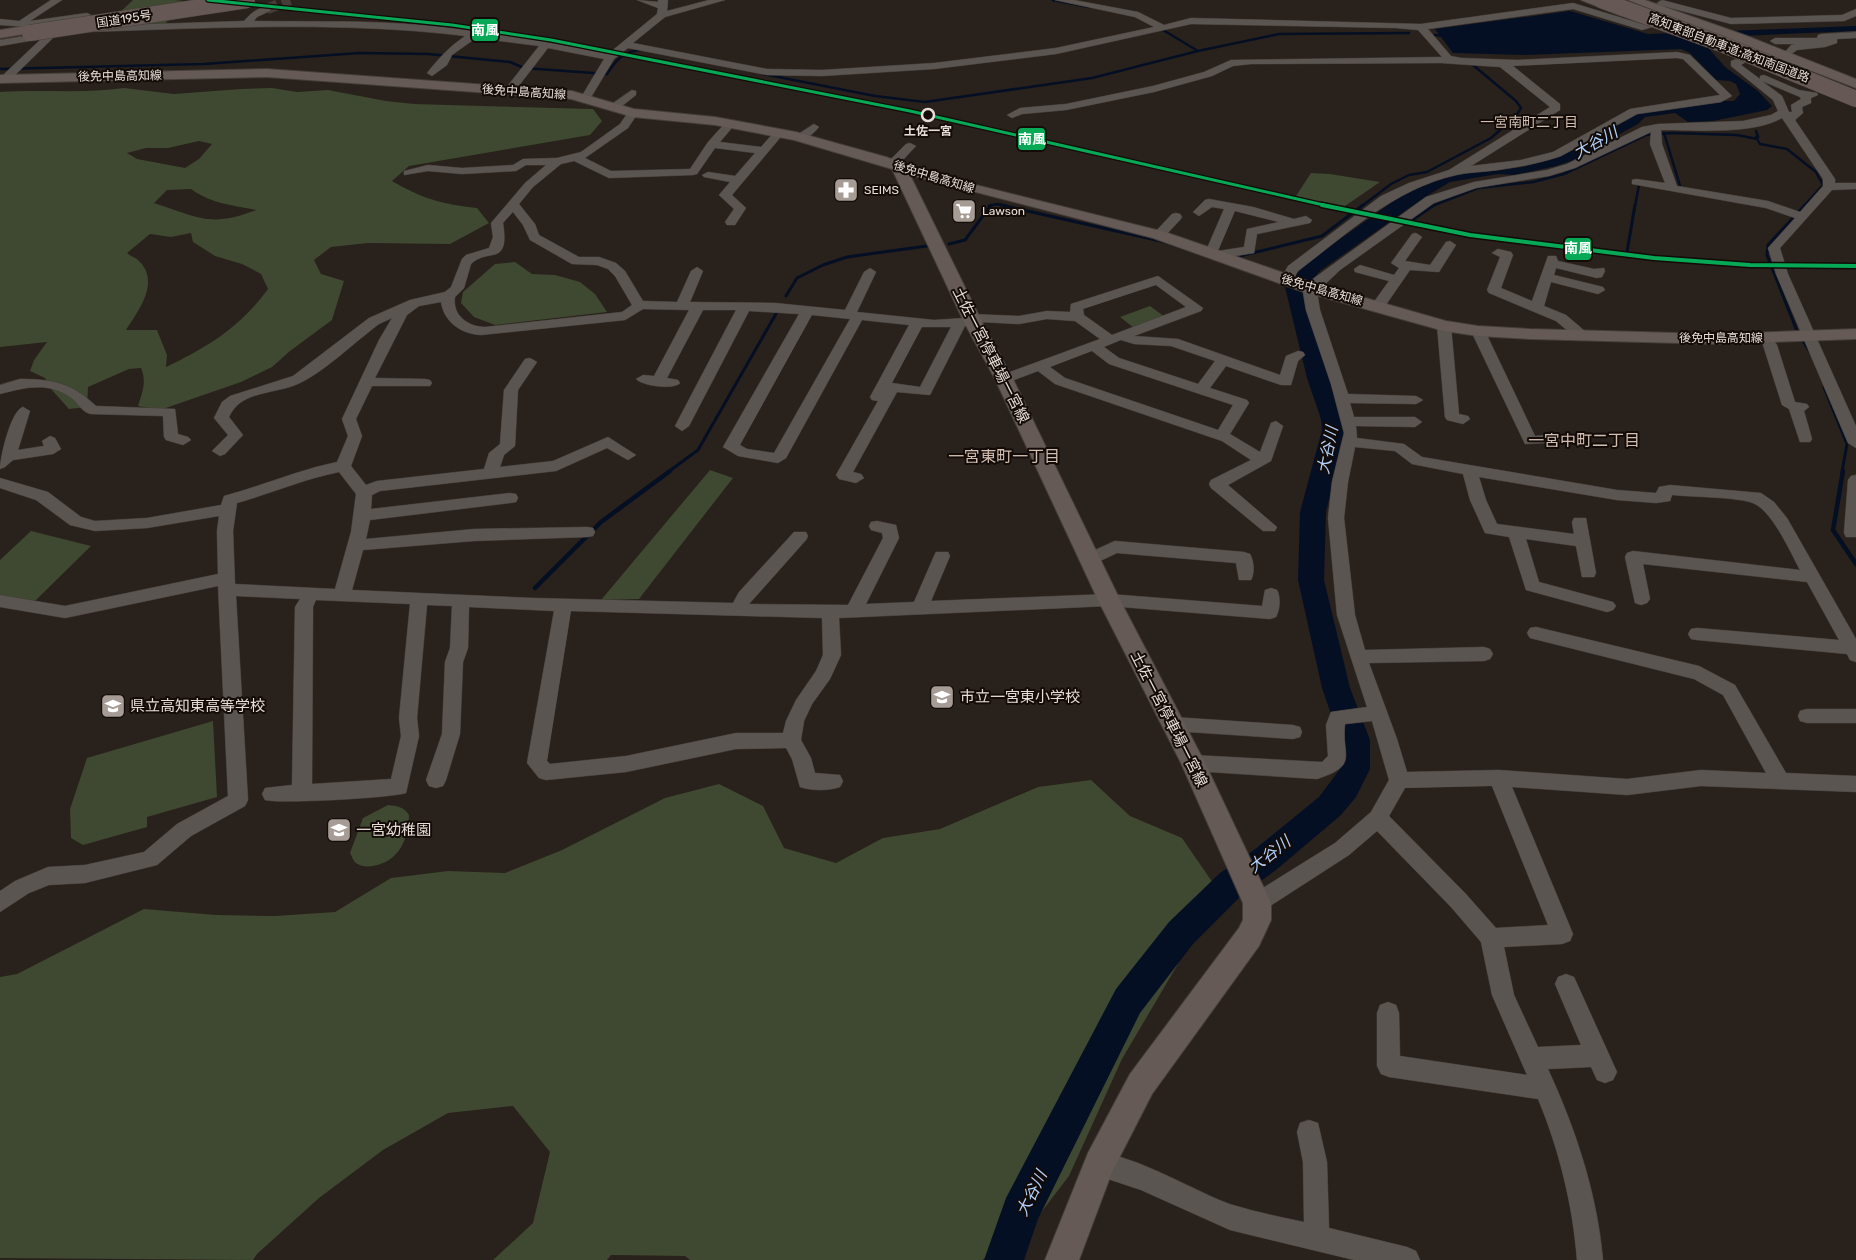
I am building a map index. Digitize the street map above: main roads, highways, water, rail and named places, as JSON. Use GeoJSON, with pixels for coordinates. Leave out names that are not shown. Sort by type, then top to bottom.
{"type":"FeatureCollection","features":[{"type":"Feature","properties":{"kind":"highway","name":"国道195号"},"geometry":{"type":"LineString","coordinates":[[0,35],[27,29],[223,0]]}},
{"type":"Feature","properties":{"kind":"highway","name":"国道195号"},"geometry":{"type":"LineString","coordinates":[[27,29],[247,0]]}},
{"type":"Feature","properties":{"kind":"highway","name":"高知東部自動車道;高知南国道路"},"geometry":{"type":"LineString","coordinates":[[1601,0],[1724,45],[1856,99]]}},
{"type":"Feature","properties":{"kind":"main road"},"geometry":{"type":"LineString","coordinates":[[1587,0],[1617,15],[1669,30],[1856,106]]}},
{"type":"Feature","properties":{"kind":"main road"},"geometry":{"type":"LineString","coordinates":[[1641,2],[1762,46],[1856,84]]}},
{"type":"Feature","properties":{"kind":"main road","name":"後免中島高知線"},"geometry":{"type":"LineString","coordinates":[[2,79],[267,72],[551,92],[585,99],[633,113],[731,123],[801,137],[997,196],[1159,234],[1310,288],[1444,326],[1478,331],[1715,339],[1856,334]]}},
{"type":"Feature","properties":{"kind":"main road","name":"土佐一宮停車場一宮線"},"geometry":{"type":"LineString","coordinates":[[898,166],[968,321],[1004,380],[1109,600],[1193,763],[1257,902],[1257,920],[1250,937],[1140,1084],[1099,1164],[1062,1260]]}},
{"type":"Feature","properties":{"kind":"water"},"geometry":{"type":"Polygon","coordinates":[[[1570,11],[1648,34],[1856,26],[1856,31],[1717,37],[1703,42],[1725,67],[1758,91],[1772,106],[1767,110],[1713,121],[1688,122],[1675,113],[1645,117],[1638,124],[1571,161],[1515,175],[1498,174],[1450,182],[1392,217],[1375,214],[1422,184],[1454,174],[1523,167],[1558,157],[1638,114],[1717,101],[1734,101],[1740,94],[1736,84],[1730,81],[1716,80],[1690,53],[1681,49],[1525,55],[1453,53],[1435,29],[1570,11]]]}},
{"type":"Feature","properties":{"kind":"waterway"},"geometry":{"type":"LineString","coordinates":[[1053,0],[1089,7]]}},
{"type":"Feature","properties":{"kind":"waterway"},"geometry":{"type":"LineString","coordinates":[[1158,27],[1198,51]]}},
{"type":"Feature","properties":{"kind":"waterway"},"geometry":{"type":"LineString","coordinates":[[1198,51],[1279,34],[1409,33]]}},
{"type":"Feature","properties":{"kind":"waterway"},"geometry":{"type":"LineString","coordinates":[[1435,35],[1445,36]]}},
{"type":"Feature","properties":{"kind":"waterway"},"geometry":{"type":"LineString","coordinates":[[0,69],[204,64],[359,53],[428,54],[510,62],[524,68],[607,74],[620,57],[629,52],[640,50]]}},
{"type":"Feature","properties":{"kind":"waterway"},"geometry":{"type":"LineString","coordinates":[[763,74],[875,96],[925,102],[1092,78],[1198,51]]}},
{"type":"Feature","properties":{"kind":"waterway"},"geometry":{"type":"LineString","coordinates":[[1362,206],[1391,184],[1409,175],[1427,172],[1491,138],[1516,116],[1521,108],[1516,101],[1473,65]]}},
{"type":"Feature","properties":{"kind":"waterway"},"geometry":{"type":"LineString","coordinates":[[1756,131],[1758,137],[1756,137],[1760,144],[1787,149],[1816,172],[1823,185],[1804,206]]}},
{"type":"Feature","properties":{"kind":"waterway"},"geometry":{"type":"LineString","coordinates":[[1433,205],[1478,188],[1533,182],[1564,174],[1646,135],[1664,134]]}},
{"type":"Feature","properties":{"kind":"waterway"},"geometry":{"type":"LineString","coordinates":[[1664,134],[1681,189],[1684,189]]}},
{"type":"Feature","properties":{"kind":"waterway"},"geometry":{"type":"LineString","coordinates":[[1664,134],[1737,135],[1757,139]]}},
{"type":"Feature","properties":{"kind":"waterway"},"geometry":{"type":"LineString","coordinates":[[1635,206],[1639,185]]}},
{"type":"Feature","properties":{"kind":"waterway","name":"大谷川"},"geometry":{"type":"LineString","coordinates":[[1004,1260],[1020,1212],[1128,1001],[1181,933],[1232,883],[1265,860],[1330,806],[1345,788],[1355,769],[1355,740],[1336,688],[1311,580],[1313,512],[1334,430],[1333,419],[1318,378],[1295,287],[1313,267],[1415,195]]}},
{"type":"Feature","properties":{"kind":"waterway"},"geometry":{"type":"LineString","coordinates":[[991,206],[997,204],[1007,206]]}},
{"type":"Feature","properties":{"kind":"waterway"},"geometry":{"type":"LineString","coordinates":[[1001,205],[1165,242],[1214,259]]}},
{"type":"Feature","properties":{"kind":"waterway"},"geometry":{"type":"LineString","coordinates":[[1236,257],[1322,236],[1363,205]]}},
{"type":"Feature","properties":{"kind":"waterway"},"geometry":{"type":"LineString","coordinates":[[1411,221],[1433,205]]}},
{"type":"Feature","properties":{"kind":"waterway"},"geometry":{"type":"LineString","coordinates":[[1627,252],[1635,205]]}},
{"type":"Feature","properties":{"kind":"waterway"},"geometry":{"type":"LineString","coordinates":[[1805,205],[1768,245],[1767,255],[1797,331],[1810,352]]}},
{"type":"Feature","properties":{"kind":"waterway"},"geometry":{"type":"LineString","coordinates":[[949,244],[965,240],[991,206]]}},
{"type":"Feature","properties":{"kind":"waterway"},"geometry":{"type":"LineString","coordinates":[[786,296],[797,278],[823,265],[847,257],[927,246]]}},
{"type":"Feature","properties":{"kind":"waterway"},"geometry":{"type":"LineString","coordinates":[[668,472],[698,450],[777,312]]}},
{"type":"Feature","properties":{"kind":"waterway"},"geometry":{"type":"LineString","coordinates":[[1824,387],[1847,444],[1842,472]]}},
{"type":"Feature","properties":{"kind":"waterway"},"geometry":{"type":"LineString","coordinates":[[535,588],[601,522],[670,471]]}},
{"type":"Feature","properties":{"kind":"waterway"},"geometry":{"type":"LineString","coordinates":[[1843,471],[1833,530],[1856,564]]}},
{"type":"Feature","properties":{"kind":"tunnel"},"geometry":{"type":"LineString","coordinates":[[267,9],[290,0]]}},
{"type":"Feature","properties":{"kind":"place","name":"土佐一宮"},"geometry":{"type":"Point","coordinates":[928,115]}},
{"type":"Feature","properties":{"kind":"place","name":"SEIMS"},"geometry":{"type":"Point","coordinates":[846,190]}},
{"type":"Feature","properties":{"kind":"place","name":"Lawson"},"geometry":{"type":"Point","coordinates":[964,211]}},
{"type":"Feature","properties":{"kind":"place","name":"市立一宮東小学校"},"geometry":{"type":"Point","coordinates":[942,697]}},
{"type":"Feature","properties":{"kind":"place","name":"県立高知東高等学校"},"geometry":{"type":"Point","coordinates":[113,706]}},
{"type":"Feature","properties":{"kind":"place","name":"一宮幼稚園"},"geometry":{"type":"Point","coordinates":[339,830]}},
{"type":"Feature","properties":{"kind":"district","name":"一宮南町二丁目"},"geometry":{"type":"Point","coordinates":[1529,122]}},
{"type":"Feature","properties":{"kind":"district","name":"一宮中町二丁目"},"geometry":{"type":"Point","coordinates":[1584,440]}},
{"type":"Feature","properties":{"kind":"district","name":"一宮東町一丁目"},"geometry":{"type":"Point","coordinates":[1004,456]}}]}
